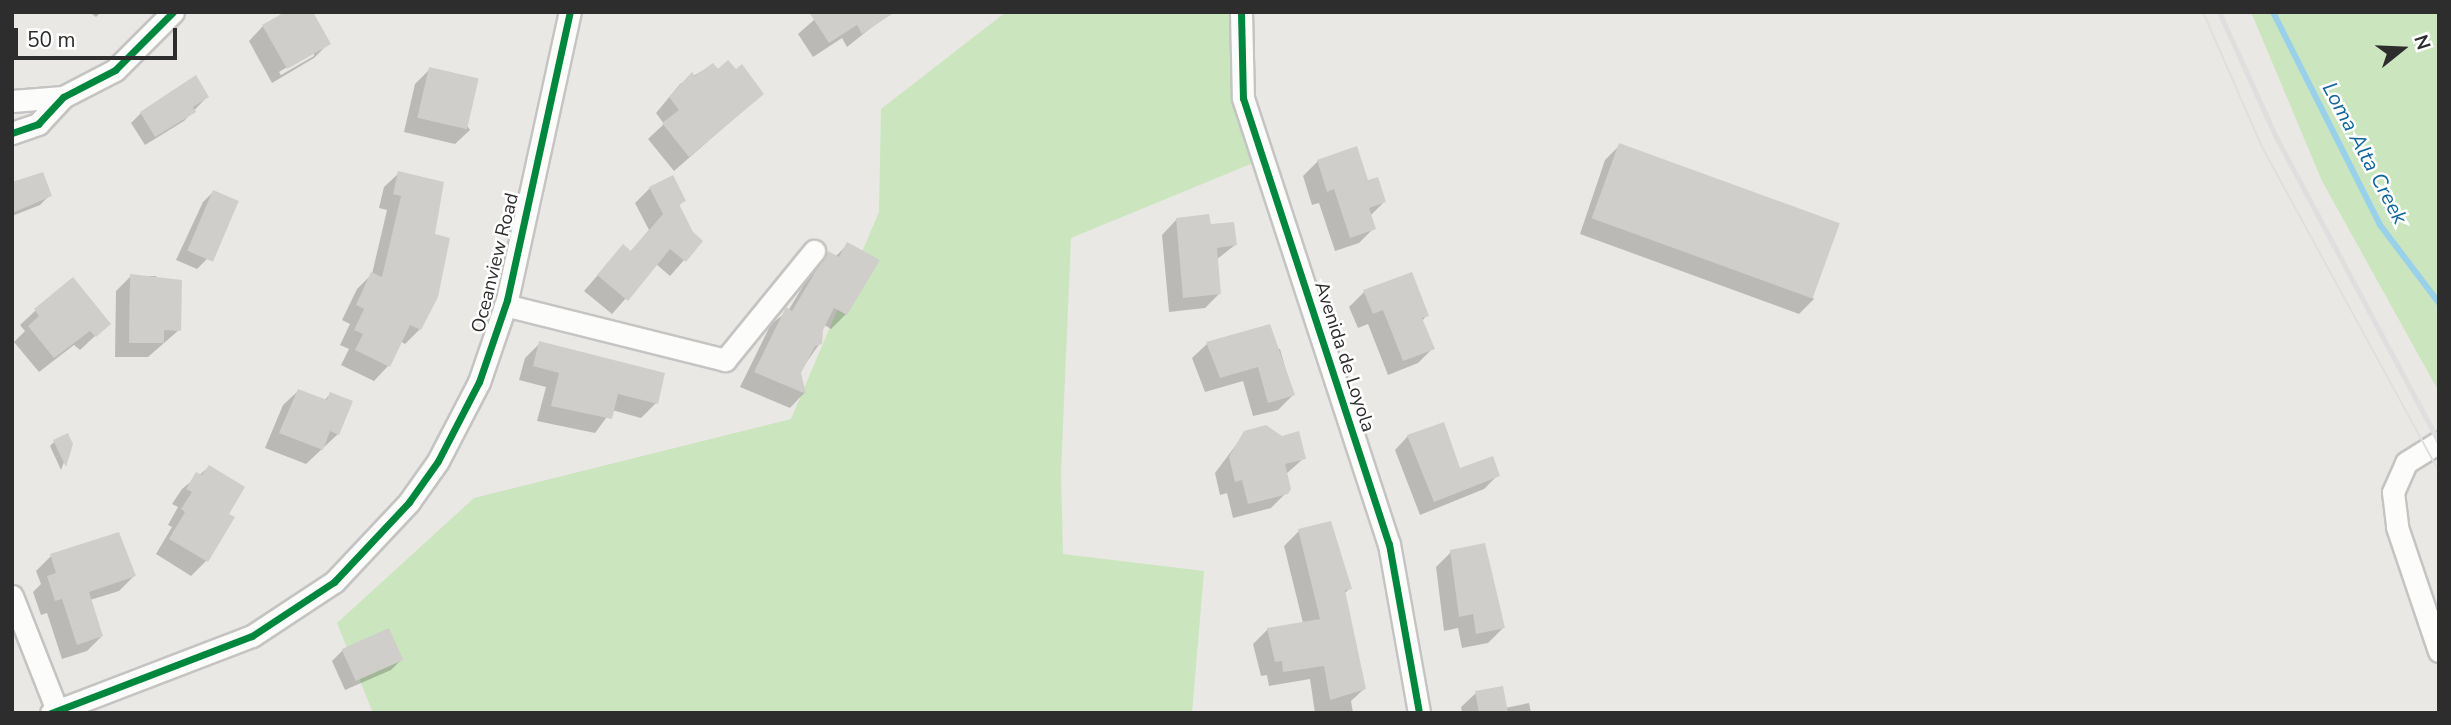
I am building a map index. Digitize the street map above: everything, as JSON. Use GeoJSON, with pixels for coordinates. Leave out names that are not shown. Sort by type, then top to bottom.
{"type":"FeatureCollection","features":[{"type":"Feature","properties":{"kind":"street"},"geometry":{"type":"LineString","coordinates":[[12,133],[38,124],[63,97],[116,70],[173,12]]}},
{"type":"Feature","properties":{"kind":"street","name":"Oceanview Road"},"geometry":{"type":"LineString","coordinates":[[55,712],[252,636],[334,582],[409,502],[438,461],[479,382],[505,305],[570,12]]}},
{"type":"Feature","properties":{"kind":"street","name":"Avenida de Loyola"},"geometry":{"type":"LineString","coordinates":[[1241,12],[1243,98],[1389,544],[1419,713]]}},
{"type":"Feature","properties":{"kind":"street"},"geometry":{"type":"LineString","coordinates":[[12,101],[63,97]]}},
{"type":"Feature","properties":{"kind":"street"},"geometry":{"type":"LineString","coordinates":[[505,305],[724,360],[814,251]]}},
{"type":"Feature","properties":{"kind":"street"},"geometry":{"type":"LineString","coordinates":[[2439,442],[2406,463],[2393,492],[2397,527],[2439,651]]}},
{"type":"Feature","properties":{"kind":"street"},"geometry":{"type":"LineString","coordinates":[[12,596],[55,712]]}},
{"type":"Feature","properties":{"kind":"green space"},"geometry":{"type":"Polygon","coordinates":[[[1006,12],[1241,12],[1263,159],[1071,238],[1061,472],[1063,554],[1204,571],[1192,713],[373,713],[337,623],[474,498],[791,419],[879,212],[881,109],[1006,12]]]}},
{"type":"Feature","properties":{"kind":"green space"},"geometry":{"type":"Polygon","coordinates":[[[2251,12],[2439,12],[2439,392],[2322,181],[2251,12]]]}},
{"type":"Feature","properties":{"kind":"building"},"geometry":{"type":"Polygon","coordinates":[[[285,12],[313,12],[331,44],[287,69],[262,25],[285,12]]]}},
{"type":"Feature","properties":{"kind":"building"},"geometry":{"type":"Polygon","coordinates":[[[809,12],[895,12],[862,34],[857,25],[829,43],[809,12]]]}},
{"type":"Feature","properties":{"kind":"building"},"geometry":{"type":"Polygon","coordinates":[[[728,60],[736,69],[742,64],[764,94],[689,157],[662,123],[679,110],[669,97],[692,72],[695,76],[713,63],[718,69],[728,60]]]}},
{"type":"Feature","properties":{"kind":"building"},"geometry":{"type":"Polygon","coordinates":[[[429,67],[479,78],[467,129],[417,118],[429,67]]]}},
{"type":"Feature","properties":{"kind":"building"},"geometry":{"type":"Polygon","coordinates":[[[196,75],[209,97],[193,107],[196,112],[155,137],[140,112],[196,75]]]}},
{"type":"Feature","properties":{"kind":"building"},"geometry":{"type":"Polygon","coordinates":[[[1619,143],[1840,223],[1812,299],[1592,218],[1619,143]]]}},
{"type":"Feature","properties":{"kind":"building"},"geometry":{"type":"Polygon","coordinates":[[[1357,146],[1368,180],[1378,177],[1386,202],[1369,208],[1376,229],[1350,238],[1334,189],[1327,192],[1317,160],[1357,146]]]}},
{"type":"Feature","properties":{"kind":"building"},"geometry":{"type":"Polygon","coordinates":[[[398,171],[444,182],[435,234],[450,238],[438,297],[421,330],[410,325],[390,367],[355,350],[363,334],[354,330],[364,309],[356,305],[371,272],[382,277],[401,196],[393,194],[398,171]]]}},
{"type":"Feature","properties":{"kind":"building"},"geometry":{"type":"Polygon","coordinates":[[[43,172],[52,196],[12,213],[12,182],[43,172]]]}},
{"type":"Feature","properties":{"kind":"building"},"geometry":{"type":"Polygon","coordinates":[[[673,175],[686,201],[679,204],[693,232],[703,241],[686,262],[670,249],[628,301],[597,275],[623,244],[631,251],[663,214],[649,187],[673,175]]]}},
{"type":"Feature","properties":{"kind":"building"},"geometry":{"type":"Polygon","coordinates":[[[213,190],[239,201],[213,262],[187,251],[213,190]]]}},
{"type":"Feature","properties":{"kind":"building"},"geometry":{"type":"Polygon","coordinates":[[[1209,214],[1211,224],[1234,222],[1237,245],[1217,248],[1221,294],[1183,298],[1176,218],[1209,214]]]}},
{"type":"Feature","properties":{"kind":"building"},"geometry":{"type":"Polygon","coordinates":[[[847,242],[880,260],[847,315],[834,308],[823,330],[822,344],[815,346],[801,373],[806,394],[754,372],[786,307],[792,311],[828,251],[839,257],[847,242]]]}},
{"type":"Feature","properties":{"kind":"building"},"geometry":{"type":"Polygon","coordinates":[[[1412,272],[1429,316],[1422,318],[1435,349],[1403,361],[1383,310],[1373,314],[1363,290],[1412,272]]]}},
{"type":"Feature","properties":{"kind":"building"},"geometry":{"type":"Polygon","coordinates":[[[130,274],[182,280],[181,331],[164,330],[164,343],[129,343],[130,274]]]}},
{"type":"Feature","properties":{"kind":"building"},"geometry":{"type":"Polygon","coordinates":[[[73,277],[111,324],[96,337],[90,331],[54,358],[28,326],[39,316],[34,309],[73,277]]]}},
{"type":"Feature","properties":{"kind":"building"},"geometry":{"type":"Polygon","coordinates":[[[1270,324],[1295,395],[1268,403],[1258,367],[1220,378],[1206,342],[1270,324]]]}},
{"type":"Feature","properties":{"kind":"building"},"geometry":{"type":"Polygon","coordinates":[[[539,341],[665,373],[658,404],[618,394],[612,419],[551,406],[559,373],[533,366],[539,341]]]}},
{"type":"Feature","properties":{"kind":"building"},"geometry":{"type":"Polygon","coordinates":[[[298,389],[327,400],[330,392],[353,401],[339,435],[330,431],[323,450],[279,433],[298,389]]]}},
{"type":"Feature","properties":{"kind":"building"},"geometry":{"type":"Polygon","coordinates":[[[1444,422],[1460,468],[1493,456],[1500,476],[1434,502],[1407,435],[1444,422]]]}},
{"type":"Feature","properties":{"kind":"building"},"geometry":{"type":"Polygon","coordinates":[[[1266,425],[1282,436],[1299,431],[1306,459],[1285,464],[1291,489],[1288,494],[1248,504],[1242,480],[1235,482],[1229,457],[1244,431],[1266,425]]]}},
{"type":"Feature","properties":{"kind":"building"},"geometry":{"type":"Polygon","coordinates":[[[68,433],[73,444],[66,467],[53,440],[68,433]]]}},
{"type":"Feature","properties":{"kind":"building"},"geometry":{"type":"Polygon","coordinates":[[[209,465],[245,487],[229,514],[235,517],[208,562],[169,539],[185,512],[181,509],[192,492],[186,489],[196,472],[202,475],[209,465]]]}},
{"type":"Feature","properties":{"kind":"building"},"geometry":{"type":"Polygon","coordinates":[[[1331,521],[1352,589],[1345,590],[1366,689],[1330,700],[1324,666],[1283,672],[1282,661],[1275,662],[1267,628],[1320,619],[1298,529],[1331,521]]]}},
{"type":"Feature","properties":{"kind":"building"},"geometry":{"type":"Polygon","coordinates":[[[119,532],[136,576],[89,592],[103,636],[77,645],[62,599],[55,601],[47,576],[56,573],[50,554],[119,532]]]}},
{"type":"Feature","properties":{"kind":"building"},"geometry":{"type":"Polygon","coordinates":[[[1485,543],[1505,628],[1476,634],[1473,614],[1459,617],[1450,550],[1485,543]]]}},
{"type":"Feature","properties":{"kind":"building"},"geometry":{"type":"Polygon","coordinates":[[[389,628],[403,660],[356,681],[341,649],[389,628]]]}},
{"type":"Feature","properties":{"kind":"building"},"geometry":{"type":"Polygon","coordinates":[[[1503,686],[1508,713],[1479,713],[1475,691],[1503,686]]]}},
{"type":"Feature","properties":{"kind":"waterway","name":"Loma Alta Creek"},"geometry":{"type":"LineString","coordinates":[[2273,12],[2380,225],[2439,303]]}},
{"type":"Feature","properties":{"kind":"tram line"},"geometry":{"type":"LineString","coordinates":[[2203,12],[2262,147],[2439,472]]}},
{"type":"Feature","properties":{"kind":"railway"},"geometry":{"type":"LineString","coordinates":[[2219,12],[2277,139],[2439,442]]}},
{"type":"Feature","properties":{"kind":"cycle path"},"geometry":{"type":"LineString","coordinates":[[12,133],[38,124],[63,97],[115,70],[173,12]]}},
{"type":"Feature","properties":{"kind":"cycle path"},"geometry":{"type":"LineString","coordinates":[[51,713],[252,636],[334,582],[409,502],[438,461],[479,382],[507,300],[570,12]]}},
{"type":"Feature","properties":{"kind":"cycle path"},"geometry":{"type":"LineString","coordinates":[[1241,12],[1243,98],[1389,544],[1419,713]]}}]}
